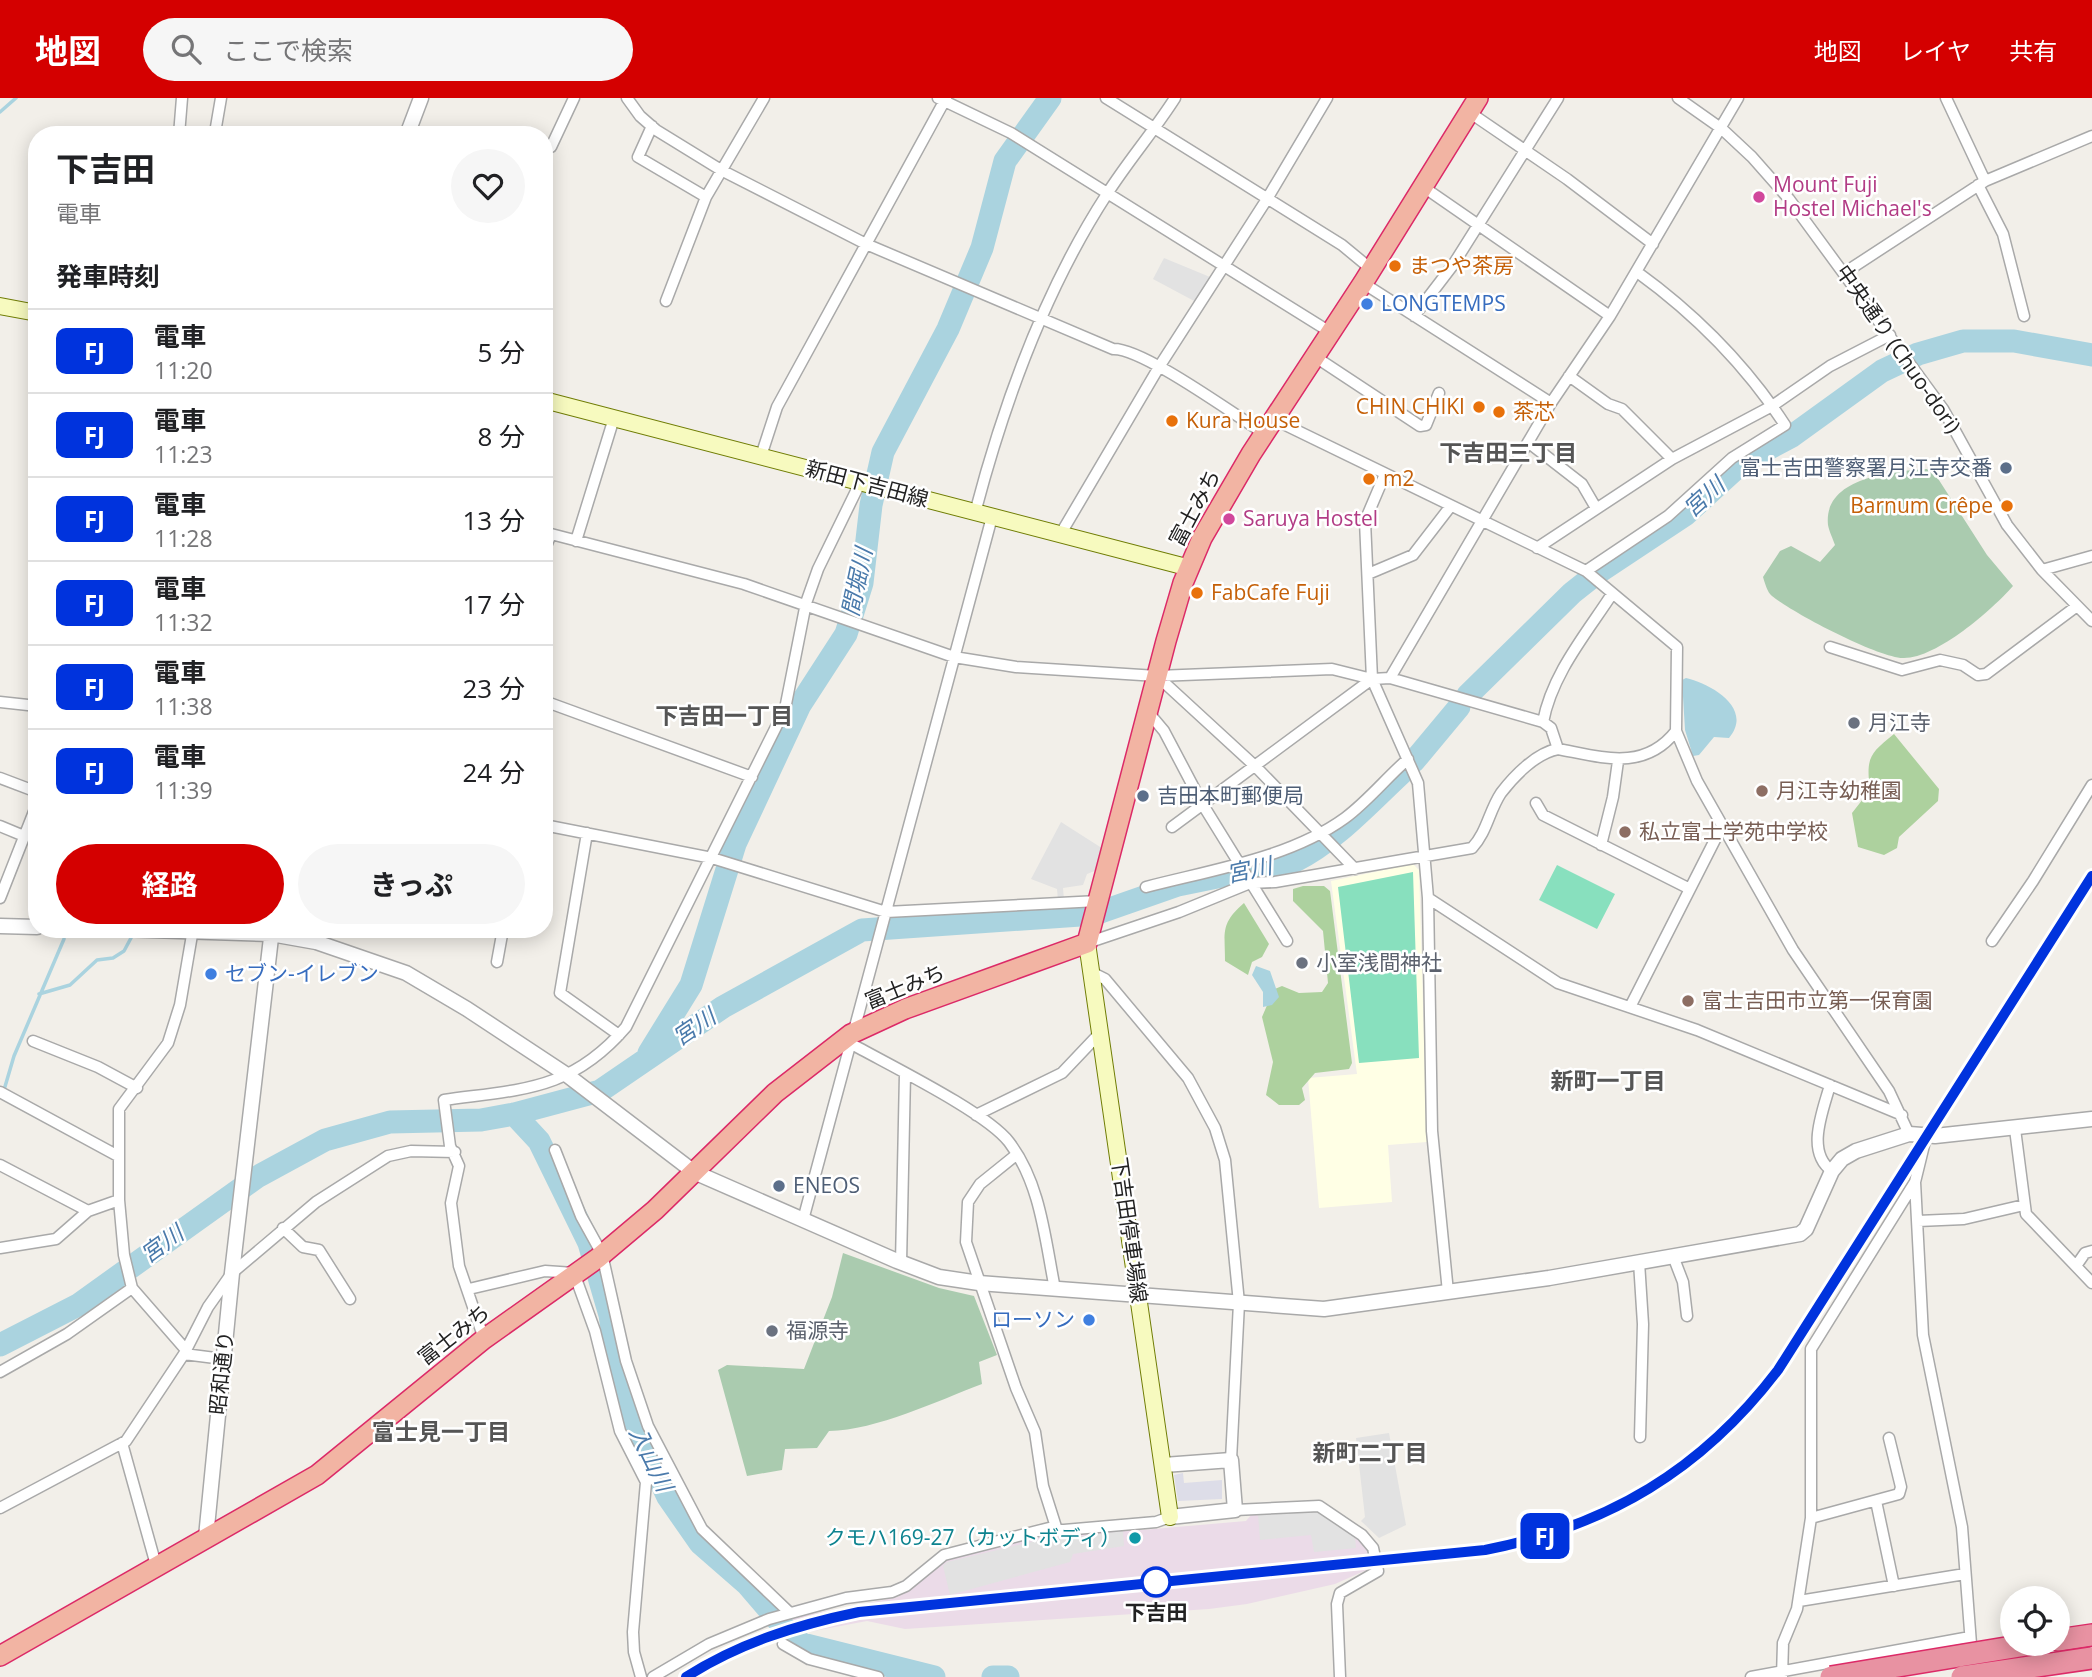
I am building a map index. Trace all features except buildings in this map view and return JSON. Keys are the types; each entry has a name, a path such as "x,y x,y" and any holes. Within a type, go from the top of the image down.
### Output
{"highway":[{"name":"富士みち","path":"0,1656 317,1475 484,1339 600,1256 694,1172 775,1093 850,1038 905,1009 1089,937 1157,676 1190,568 1202,538 1269,426 1474,105"},
{"path":"2070,1638 2092,1635"},
{"path":"1831,1677 2000,1649"},
{"path":"1962,1677 2092,1658"}],"main road":[{"path":"0,306 28,311"},
{"name":"新田下吉田線","path":"553,402 1190,568"},
{"name":"下吉田停車場線","path":"1089,937 1099,1034 1170,1517"}],"street":[{"path":"180,126 182,98"},
{"path":"216,126 221,98"},
{"path":"410,126 421,98"},
{"path":"553,142 574,98"},
{"path":"628,98 639,116 721,170 866,244 1158,366 1269,426 1385,474 1481,523 1587,572 1677,647 1676,731 1697,781 1793,950 1889,1091 1909,1134"},
{"path":"666,301 706,197 764,98"},
{"path":"1106,98 1342,245 1367,276 1415,316 1551,403"},
{"path":"975,513 1007,401 1042,316 1107,194 1175,98"},
{"path":"1060,534 1158,366 1267,199 1327,98"},
{"path":"1415,316 1478,225 1558,98"},
{"name":"中央通り (Chuo-dori)","path":"1678,98 1722,129 1752,157 1790,200 1903,350 1963,442 2007,525 2042,570 2092,621"},
{"path":"1390,678 1551,403 1637,272 1738,98"},
{"path":"1946,98 2003,234 2024,316"},
{"path":"761,456 777,407 943,99 1025,142 1330,332"},
{"path":"1474,105 1525,150 1653,244"},
{"path":"652,126 638,157 706,197"},
{"path":"1844,273 1982,183 2092,136"},
{"path":"1422,186 1610,316"},
{"path":"1587,572 1668,516 1732,458 1785,425 1726,349 1696,319 1637,272"},
{"path":"1537,548 1672,459 1772,406 1830,366 1890,335"},
{"path":"1314,356 1420,426 1426,425 1439,393"},
{"path":"1569,376 1608,404 1622,410 1672,459"},
{"path":"576,541 614,418"},
{"path":"1528,442 1582,484 1596,508"},
{"path":"1385,474 1365,521 1372,679 1419,783 1428,898 1432,1131 1448,1292"},
{"path":"484,1339 459,1266 452,1203 459,1166 444,1100 544,1086 603,1053 626,1027 716,859 785,709 806,603 818,569 869,485"},
{"path":"1368,574 1413,555 1450,507"},
{"path":"803,1220 850,1038 881,938 992,517"},
{"path":"553,535 806,603 954,657 1016,667 1157,676 1322,669 1372,679 1390,678 1543,722 1550,728 1558,749"},
{"path":"2042,570 2092,556"},
{"path":"1543,722 1548,699 1560,673 1612,594"},
{"path":"1830,647 1902,670 1940,660 1963,665 1978,674 1986,674 2077,606"},
{"path":"1157,676 1256,767 1355,869"},
{"path":"1171,827 1372,679"},
{"path":"0,702 28,705"},
{"path":"553,704 752,777"},
{"path":"1148,712 1164,732 1237,863 1287,941"},
{"path":"1089,937 1179,912 1250,883 1355,869 1472,848 1481,838 1501,794 1532,761 1558,749 1618,761 1659,748 1676,731"},
{"path":"1146,887 1276,852 1321,833 1346,818 1408,759"},
{"path":"1601,845 1618,761"},
{"path":"0,778 28,789"},
{"path":"1992,941 2034,881 2092,785"},
{"path":"1536,803 1544,816 1688,888"},
{"path":"0,826 24,836"},
{"path":"0,898 28,826"},
{"path":"1630,1007 1688,888 1722,826"},
{"path":"553,827 716,859 886,914 1097,903"},
{"path":"587,833 559,993 619,1035"},
{"path":"1428,898 1558,983 1697,1030 1902,1115"},
{"path":"0,926 28,927"},
{"path":"192,938 180,1005 168,1043 119,1109 119,1200 124,1255 132,1287 185,1352 223,1359"},
{"name":"昭和通り","path":"206,1537 232,1273 270,938"},
{"path":"299,938 406,973 467,1009 567,1075 694,1172 901,1263 939,1277 979,1283 1324,1309 1448,1292 1800,1234 1806,1229 1832,1171 1842,1159 1856,1151 1909,1134 1926,1137 2092,1119"},
{"path":"497,962 501,938"},
{"path":"1093,973 1105,979 1180,1067 1215,1128 1225,1160 1239,1303 1231,1460 1235,1510"},
{"path":"976,1115 1062,1073 1099,1034"},
{"path":"850,1038 976,1115 1008,1141 1038,1203 1055,1289"},
{"path":"33,1041 98,1067 137,1088"},
{"path":"901,1263 905,1074"},
{"path":"1830,1085 1818,1126 1818,1143 1821,1160 1832,1171"},
{"path":"4,1094 118,1156"},
{"path":"2015,1129 2026,1214 2092,1283"},
{"path":"1782,1674 1783,1643 1798,1601 1811,1518 1811,1349 1914,1182 1926,1137"},
{"path":"0,1508 122,1443 142,1420 185,1352 208,1307 232,1273 283,1228 316,1202 388,1156 411,1151 453,1149"},
{"path":"555,1150 600,1256 635,1393 648,1426 702,1530 787,1614"},
{"path":"1016,1155 980,1184 968,1202 966,1242 1035,1432 1043,1486 1056,1527"},
{"path":"0,1165 88,1212"},
{"path":"1914,1182 1923,1335 1962,1527 1975,1677"},
{"path":"0,1248 56,1239 88,1212 119,1200"},
{"path":"1917,1221 1964,1219 2024,1205"},
{"path":"283,1228 303,1247 319,1250 350,1299"},
{"path":"2076,1266 2085,1253 2092,1251"},
{"path":"1673,1256 1683,1282 1687,1316"},
{"path":"1639,1262 1643,1324 1640,1437"},
{"path":"469,1289 545,1271 569,1270 578,1274 620,1431 648,1480 633,1632 634,1652 641,1677"},
{"path":"0,1372 67,1334 132,1287"},
{"path":"1811,1518 1899,1494 1901,1487 1889,1438"},
{"path":"122,1443 156,1565"},
{"path":"1164,1465 1231,1460"},
{"path":"648,1480 668,1466"},
{"path":"1876,1501 1895,1586"},
{"path":"653,1677 709,1644 769,1619 846,1598 892,1592 906,1586 944,1555 1056,1527 1064,1530 1156,1522 1170,1517 1235,1510 1319,1506 1362,1535 1373,1548 1378,1571 1340,1593 1337,1604 1340,1677"},
{"path":"1798,1601 1965,1574"},
{"path":"1751,1677 1782,1674 1970,1637"},
{"path":"783,1644 809,1659 878,1677"},
{"path":"2024,1677 2092,1668"}],"shaded area":[{"path":"1164,258 1210,277 1196,302 1153,279"},
{"path":"1927,469 1937,477 1987,555 2013,586 1978,620 1931,651 1903,658 1891,656 1836,633 1798,613 1770,594 1763,577 1780,551 1791,546 1820,562 1835,545 1828,525 1829,509 1837,496 1848,487 1880,475"},
{"path":"1061,822 1108,852 1097,870 1087,874 1083,885 1063,888 1064,900 1058,900 1057,889 1031,879"},
{"path":"1413,864 1419,870 1427,1142 1388,1145 1392,1202 1319,1208 1308,1078 1357,1074 1331,881"},
{"path":"843,1253 939,1288 974,1296 997,1355 979,1362 982,1384 887,1420 867,1426 829,1431 817,1448 785,1449 782,1470 747,1476 718,1370 727,1365 804,1369 832,1297"},
{"path":"1389,1433 1406,1525 1379,1538 1361,1521 1365,1517 1356,1438"},
{"path":"1183,1473 1184,1483 1222,1480 1222,1499 1178,1501 1174,1475"},
{"path":"1316,1511 1360,1541 1367,1549 1371,1568 1335,1584 1247,1604 1209,1609 905,1629 867,1621 803,1633 791,1618 898,1597 952,1557 1052,1533 1062,1535 1130,1531 1246,1521 1251,1515"},
{"path":"1316,1511 1355,1537 1356,1548 1314,1552 1311,1535 1260,1540 1258,1515"},
{"path":"1123,1531 1124,1546 1073,1554 1070,1562 950,1595 943,1566 947,1562 1051,1537 1060,1539"}],"green space":[{"path":"1894,734 1939,789 1938,801 1899,837 1897,848 1884,855 1858,847 1852,813 1870,790 1869,763 1874,752"},
{"path":"1557,865 1615,894 1597,929 1539,900"},
{"path":"1413,872 1419,1058 1359,1063 1338,887"},
{"path":"1324,886 1330,891 1352,1063 1349,1069 1315,1073 1302,1088 1305,1100 1299,1105 1279,1105 1266,1095 1273,1062 1262,1017 1268,1003 1263,994 1282,986 1299,993 1322,992 1328,983 1323,931 1293,901 1293,889"},
{"path":"1244,903 1269,944 1262,957 1252,962 1248,975 1225,961 1227,923"}],"water":[{"path":"1686,678 1707,686 1726,699 1733,707 1736,717 1735,727 1729,738 1714,737 1699,755 1693,756 1685,730 1682,680"},
{"path":"1256,966 1270,971 1279,997 1272,1005 1263,1007 1263,992 1252,975"}],"waterway":[{"path":"0,112 16,98"},
{"name":"間堀川","path":"649,1053 691,985 735,844 800,705 846,634 862,583 871,505 883,452 948,329 982,248 1005,161 1050,98"},
{"name":"宮川","path":"1468,695 1572,593 1596,574 1685,515 1743,462 1792,436 1882,371 1918,354 1963,341 2014,341 2092,355"},
{"name":"宮川","path":"1414,761 1459,707"},
{"name":"宮川","path":"0,1345 78,1305 257,1177 325,1140 390,1122 481,1120 600,1091 723,1007 862,930 1095,914 1178,885 1295,861 1340,831 1406,769"},
{"path":"39,994 70,985 97,960 113,958 124,951 131,938"},
{"path":"4,1090 14,1056 64,939"},
{"name":"入山川","path":"514,1114 539,1141 589,1243 610,1315 623,1401 668,1497 700,1543 747,1584 788,1632 802,1644 934,1677"},
{"name":"入山川","path":"993,1677 1008,1677"}],"railway":[{"path":"686,1677 706,1665 769,1637 859,1612 1485,1550 1529,1540 1571,1526 1611,1509 1649,1488 1718,1436 1778,1370 2092,876"}],"train":[{"name":"FJ","path":"686,1677 712,1661 774,1634 859,1612 1485,1550 1549,1535 1615,1509 1680,1469 1737,1419 1761,1393 1797,1341 2092,876"}],"place":[{"name":"Mount Fuji Hostel Michael's","path":"1759,197"},
{"name":"まつや茶房","path":"1395,266"},
{"name":"LONGTEMPS","path":"1367,304"},
{"name":"CHIN CHIKI","path":"1479,407"},
{"name":"茶芯","path":"1499,412"},
{"name":"Kura House","path":"1172,421"},
{"name":"富士吉田警察署月江寺交番","path":"2006,468"},
{"name":"m2","path":"1369,479"},
{"name":"Barnum Crêpe","path":"2007,506"},
{"name":"Saruya Hostel","path":"1229,519"},
{"name":"FabCafe Fuji","path":"1197,593"},
{"name":"月江寺","path":"1854,723"},
{"name":"月江寺幼稚園","path":"1762,791"},
{"name":"吉田本町郵便局","path":"1143,796"},
{"name":"私立富士学苑中学校","path":"1625,832"},
{"name":"小室浅間神社","path":"1302,963"},
{"name":"セブン-イレブン","path":"211,974"},
{"name":"富士吉田市立第一保育園","path":"1688,1001"},
{"name":"ENEOS","path":"779,1186"},
{"name":"ローソン","path":"1089,1320"},
{"name":"福源寺","path":"772,1331"},
{"name":"クモハ169-27（カットボディ）","path":"1135,1538"},
{"name":"下吉田","path":"1156,1582"}],"district":[{"name":"下吉田三丁目","path":"1508,453"},
{"name":"下吉田一丁目","path":"724,716"},
{"name":"新町一丁目","path":"1608,1081"},
{"name":"富士見一丁目","path":"441,1432"},
{"name":"新町二丁目","path":"1370,1453"}]}
